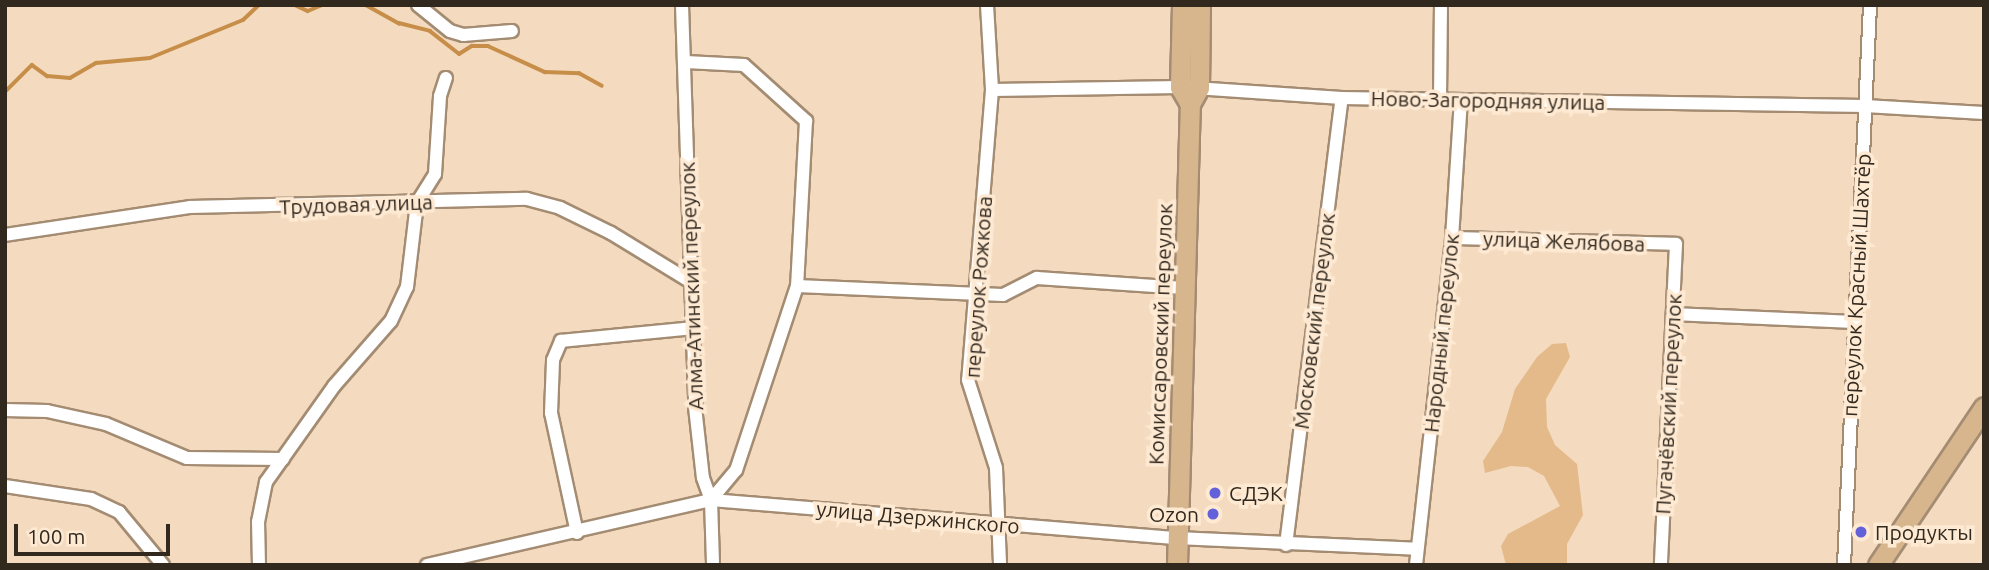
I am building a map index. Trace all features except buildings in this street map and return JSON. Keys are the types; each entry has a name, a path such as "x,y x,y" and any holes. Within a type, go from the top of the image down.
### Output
{"main road":[{"name":"Комиссаровский переулок","path":"1182,5 1190,93"},
{"name":"Комиссаровский переулок","path":"1177,565 1190,93 1200,5"},
{"path":"1878,565 1984,407"}],"street":[{"path":"418,5 450,31 463,34 512,31"},
{"name":"Алма-Атинский переулок","path":"682,5 686,62 688,280 693,328 695,407 703,478 711,500 713,565"},
{"name":"переулок Рожкова","path":"987,5 992,90 968,380 996,468 1000,565"},
{"path":"1440,100 1441,5"},
{"name":"переулок Красный Шахтёр","path":"1844,565 1870,5"},
{"path":"686,62 744,65 806,121 797,286 736,470 711,500"},
{"path":"259,565 258,522 266,482 334,386 391,321 407,288 417,203 435,174 440,96 446,78"},
{"name":"Ново-Загородняя улица","path":"992,90 1865,106 1984,113"},
{"name":"Московский переулок","path":"1286,545 1342,98"},
{"name":"Народный переулок","path":"1416,565 1452,238 1461,100"},
{"name":"Трудовая улица","path":"5,235 190,207 417,203 487,197 527,199 560,208 688,280"},
{"name":"улица Желябова","path":"1452,238 1675,244"},
{"name":"Пугачёвский переулок","path":"1661,565 1675,244"},
{"path":"797,286 1003,295 1037,278 1184,288"},
{"path":"1673,314 1854,322"},
{"path":"577,533 551,413 553,360 561,341 693,328"},
{"path":"5,410 47,411 106,424 187,458 283,459"},
{"path":"5,486 91,499 119,512 163,565"},
{"name":"улица Дзержинского","path":"427,565 577,533 711,500 1177,538 1416,549"}],"shaded area":[{"path":"1566,343 1570,357 1546,399 1547,427 1555,445 1577,464 1583,515 1567,544 1567,565 1506,565 1501,546 1508,534 1560,506 1544,476 1528,467 1511,466 1485,473 1483,461 1502,432 1515,389 1537,357 1552,344"}],"waterway":[{"path":"5,92 32,65 47,76 70,78 96,63 150,58 243,20 259,5"},
{"path":"295,5 308,11 322,5"},
{"path":"366,5 399,23 430,31 459,54 472,46 488,46 545,72 579,73 602,86"}],"place":[{"name":"СДЭК","path":"1215,493"},
{"name":"Ozon","path":"1213,514"},
{"name":"Продукты","path":"1861,532"}]}
